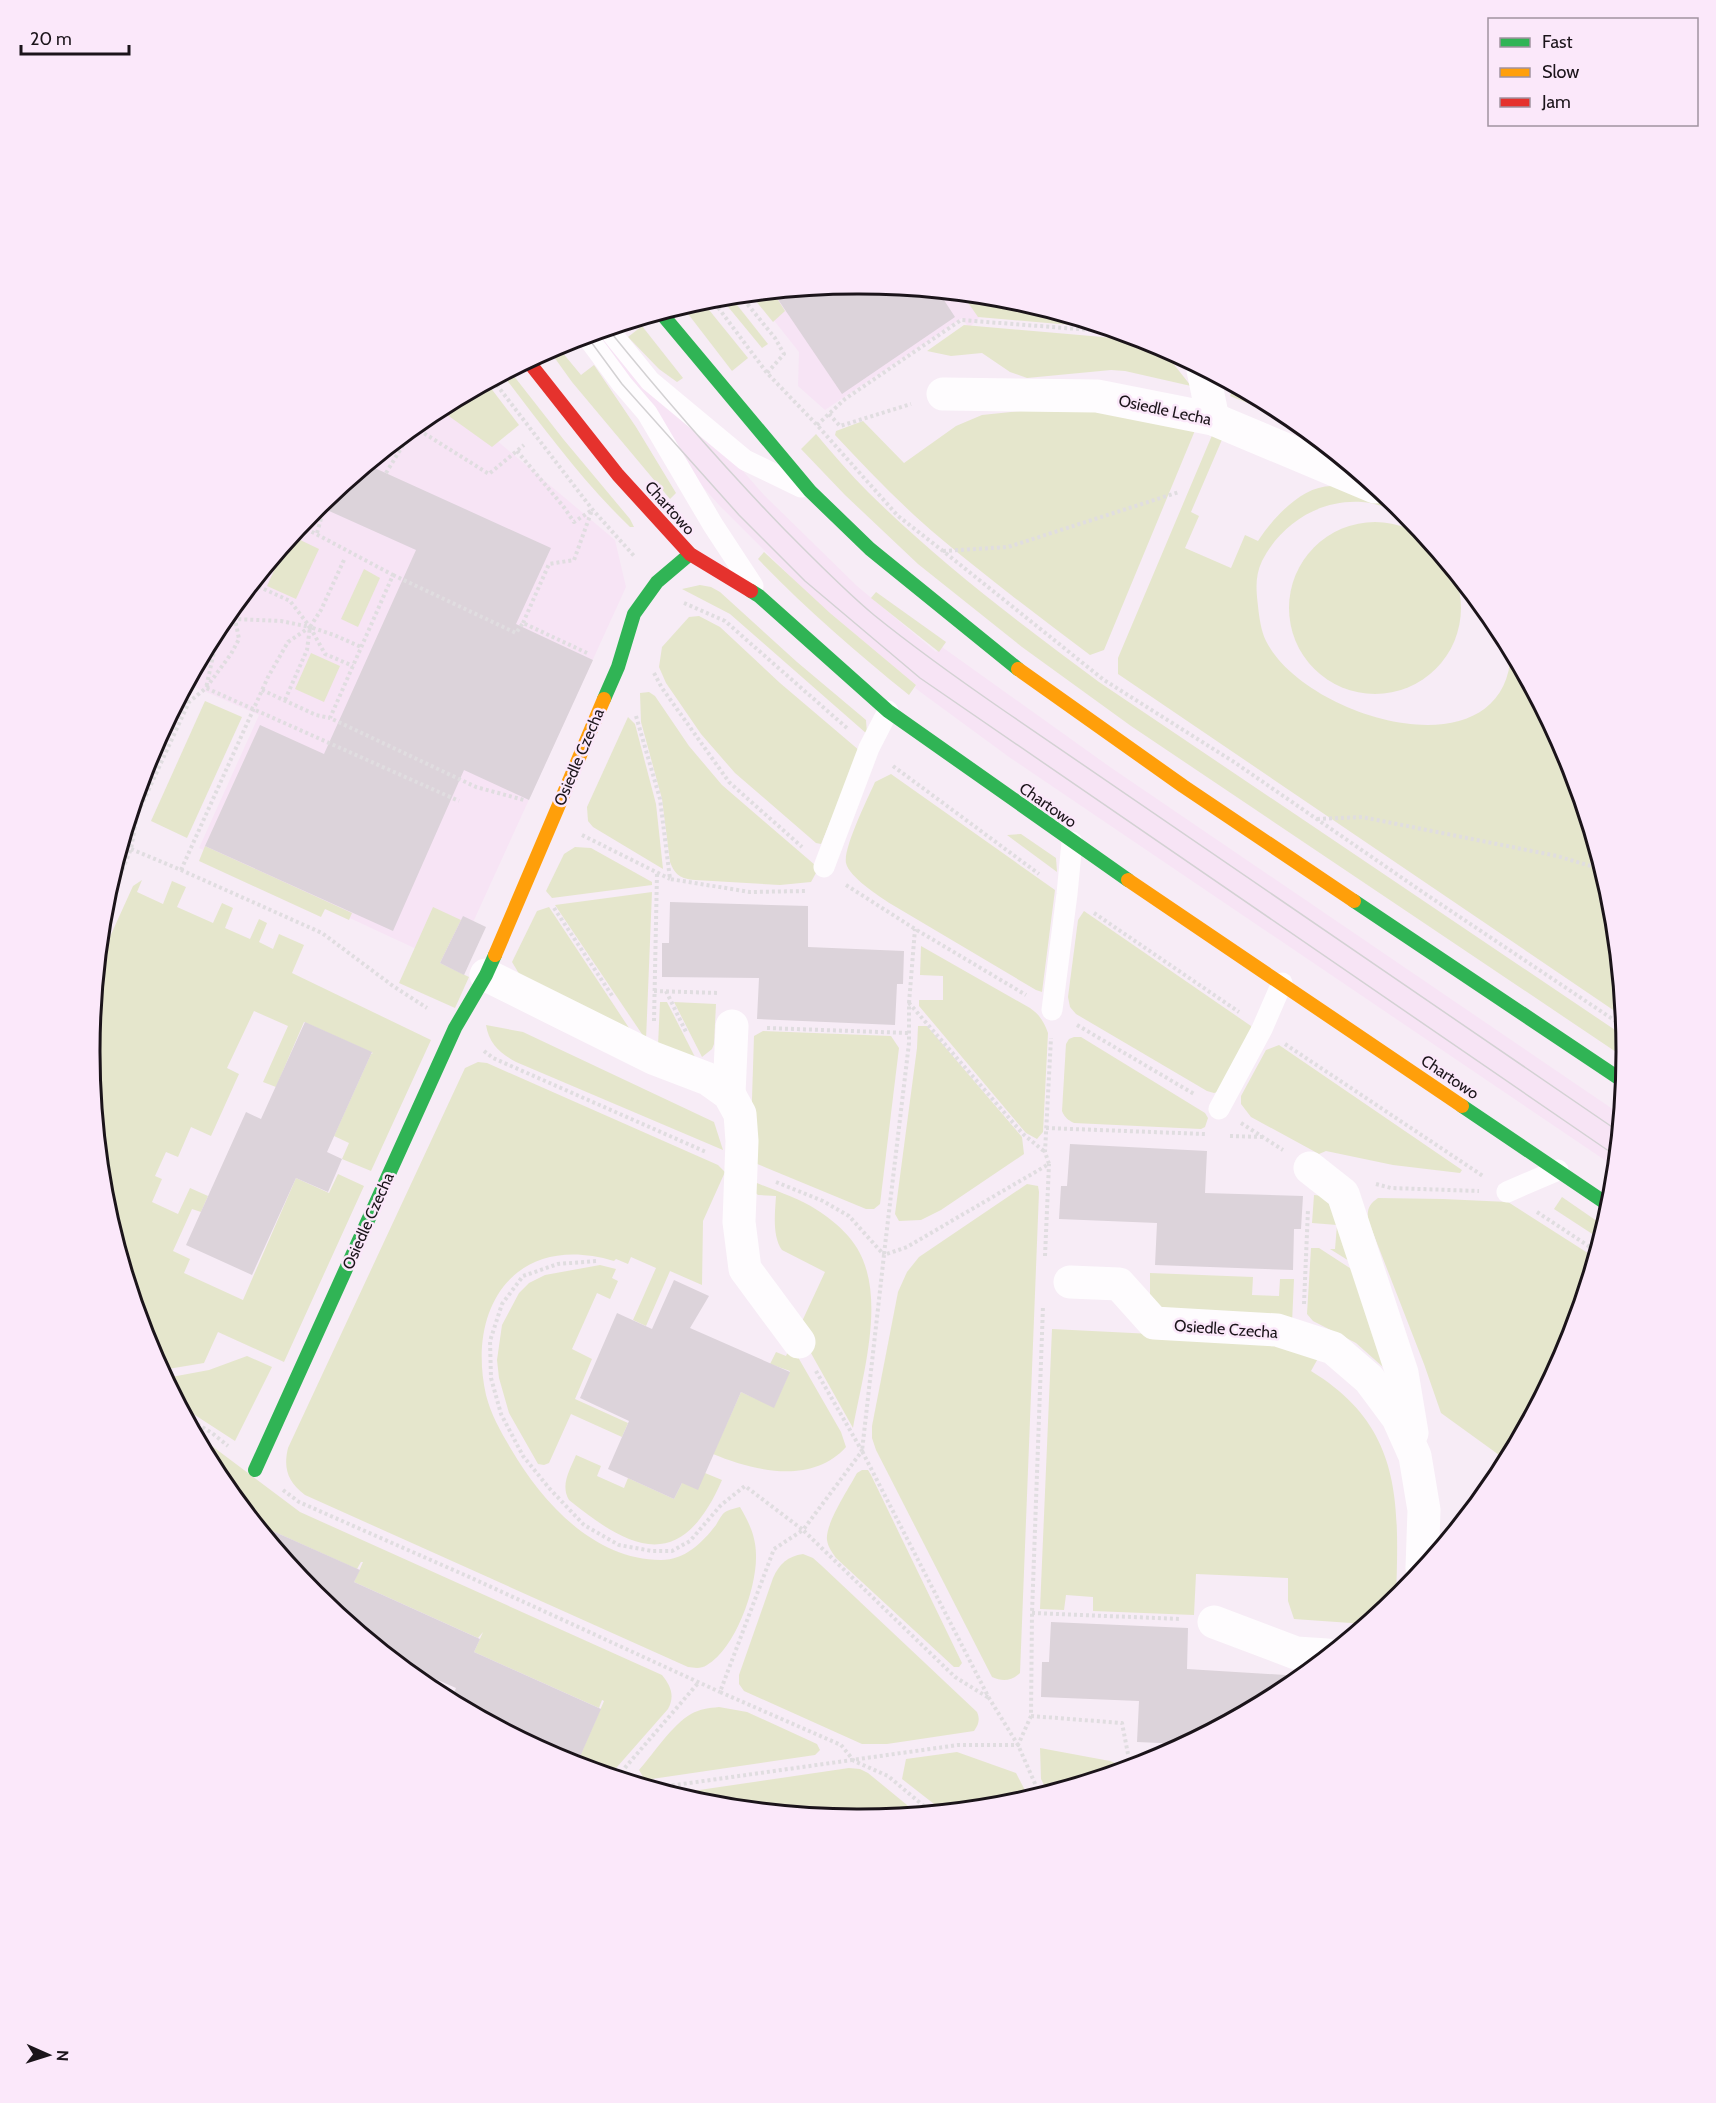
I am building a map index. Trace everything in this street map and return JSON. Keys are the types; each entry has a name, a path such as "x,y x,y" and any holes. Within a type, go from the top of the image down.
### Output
{"street":[{"path":"667,319 810,491 870,549 1020,671 1183,786 1615,1076"},
{"name":"Chartowo","path":"533,367 618,475 690,554 759,596 888,711 1072,842 1601,1200"},
{"path":"1205,378 1213,419"},
{"name":"Osiedle Lecha","path":"943,394 1097,396 1213,419 1351,477"},
{"name":"Osiedle Czecha","path":"255,1470 455,1029 486,975 618,667 634,614 657,582 690,554"},
{"path":"486,975 652,1058 708,1079 729,1094 740,1114 742,1140 739,1222 745,1269 799,1342"},
{"path":"729,1094 732,1026"},
{"name":"Osiedle Czecha","path":"1310,1168 1343,1194 1402,1373 1424,1510 1422,1557"},
{"name":"Osiedle Czecha","path":"1070,1282 1119,1284 1154,1323 1277,1330 1333,1348 1370,1380 1398,1418 1415,1456"},
{"path":"1214,1622 1296,1653 1316,1654"}],"lane":[{"path":"613,335 650,381 744,460 810,491"},
{"path":"592,343 622,384 647,412 713,525 759,596"},
{"path":"824,867 869,748 888,711"},
{"path":"1052,1010 1072,842"},
{"path":"1218,1108 1262,1029 1282,983"},
{"path":"1507,1192 1558,1170"}],"path":[{"path":"746,302 775,338 784,354 766,373"},
{"path":"718,308 766,373 817,425 898,516 1104,680 1234,762 1615,1020"},
{"path":"817,425 845,399 961,320 1086,330"},
{"path":"829,414 840,426 943,394"},
{"path":"423,432 489,474 524,445"},
{"path":"386,473 401,448"},
{"path":"309,530 393,575 516,633 523,624 549,564 574,560 592,509 574,522 517,450"},
{"path":"943,551 1008,547 1179,492"},
{"path":"317,533 322,516"},
{"path":"182,870 262,690 288,642 310,627 321,610 344,560"},
{"path":"330,718 393,575"},
{"path":"258,589 290,601 310,627 326,654 353,666"},
{"path":"676,610 682,602"},
{"path":"236,620 281,621 310,627 334,634 361,647"},
{"path":"141,809 189,702 206,688 239,639 235,621"},
{"path":"523,624 618,667 638,723 660,799 670,879"},
{"path":"285,700 307,650 310,627"},
{"path":"206,688 213,655"},
{"path":"653,671 662,688 729,782 852,890 1218,1108 1310,1168 1303,1310"},
{"path":"206,688 459,801"},
{"path":"262,690 316,715 330,718 476,787 532,802"},
{"path":"1316,819 1362,817 1557,856 1593,867"},
{"path":"552,820 670,879 750,892 818,891"},
{"path":"123,868 131,849 137,822"},
{"path":"131,849 322,933 494,1058 702,1150 741,1170 823,1201 849,1216 884,1255"},
{"path":"530,873 614,999"},
{"path":"652,1058 657,873"},
{"path":"841,890 852,890"},
{"path":"720,1692 774,1549 802,1530 862,1451 908,1033 915,929"},
{"path":"654,991 735,993 732,1026 908,1033"},
{"path":"909,1003 1023,1134 1045,1152"},
{"path":"1045,1258 1049,1164 1045,1152 1052,1010"},
{"path":"1046,1128 1206,1134"},
{"path":"1228,1136 1263,1137"},
{"path":"884,1255 907,1247 1049,1164"},
{"path":"1371,1183 1392,1188 1507,1192"},
{"path":"596,1261 558,1264 523,1276 502,1304 490,1341 491,1378 501,1414 523,1456 549,1488 584,1525 619,1545 652,1551 672,1551 690,1541 721,1505 745,1486 802,1530 955,1677 989,1698"},
{"path":"1018,1745 1030,1716 1043,1305"},
{"path":"799,1342 862,1451 989,1698 1018,1745 1036,1787"},
{"path":"200,1426 299,1502 840,1745 854,1761 888,1776 924,1806"},
{"path":"1032,1613 1214,1622"},
{"path":"622,1771 699,1682"},
{"path":"1030,1716 1122,1723 1128,1754"},
{"path":"673,1785 958,1745 1018,1745"}],"shaded area":[{"path":"858,294 957,300 990,306 969,328 962,318 825,410 798,386 799,352 758,300"},
{"path":"621,332 764,495 857,586 936,652 942,647 1110,767 1613,1109 1607,1162 1009,757 915,688 916,685 797,583 719,505 619,393 583,346"},
{"path":"451,413 495,439 615,540 626,587 464,942 440,960 199,848 259,715 195,687 228,631 288,552 322,516 397,451"}],"green space":[{"path":"777,299 785,311 773,322 755,301"},
{"path":"968,302 1071,325 978,317"},
{"path":"736,304 768,344 762,348 727,306"},
{"path":"709,309 748,358 732,371 688,314"},
{"path":"964,325 1111,338 1173,363 1191,386 1111,370 1027,378 1010,372 982,353 951,356 927,351"},
{"path":"642,326 683,378 677,382 659,369 628,337"},
{"path":"564,354 581,375 594,365 636,427 676,493 670,499 572,382 555,358"},
{"path":"514,377 630,519 634,527 630,527 612,509 564,453 507,380"},
{"path":"491,389 519,425 492,447 448,415"},
{"path":"1232,392 1253,405 1230,396"},
{"path":"1089,404 1196,428 1104,650 1090,655 925,525 835,435 836,431 863,421 904,463 956,426 982,415"},
{"path":"1213,433 1224,435 1191,512 1199,516 1185,548 1231,568 1245,535 1258,541 1280,513 1300,496 1322,487 1334,486 1369,493 1383,506 1362,502 1346,502 1316,510 1291,525 1270,548 1262,561 1257,578 1260,619 1264,637 1287,669 1320,693 1359,712 1401,723 1441,724 1476,714 1500,691 1508,663 1537,716 1558,762 1590,855 1609,953 1614,1011 1118,674 1118,658"},
{"path":"816,434 868,492 895,518 1009,614 1099,682 1615,1030 1616,1052 1131,726 1022,647 918,564 845,495 801,449"},
{"path":"1358,523 1392,523 1404,527 1460,591 1460,625 1447,656 1423,680 1392,693 1358,693 1327,680 1303,656 1290,625 1290,591 1303,560 1327,536"},
{"path":"300,540 319,549 296,599 267,586 275,567"},
{"path":"764,552 830,613 916,685 909,695 794,595 758,559"},
{"path":"364,569 380,578 358,627 341,619"},
{"path":"700,585 720,592 797,662 866,720 867,734 730,614 682,589"},
{"path":"876,592 946,642 939,652 871,598"},
{"path":"699,616 720,627 780,683 860,751 821,844 816,843 735,773 701,734 666,683 659,667 662,647 689,617"},
{"path":"311,653 340,666 324,702 295,689"},
{"path":"649,692 655,696 689,746 722,785 815,865 816,873 811,882 780,885 695,880 686,879 676,873 670,862 662,799 641,722 640,693"},
{"path":"205,701 242,717 187,838 151,821"},
{"path":"628,717 635,724 656,804 663,869 593,827 588,821 587,807"},
{"path":"891,774 1055,890 1042,992 891,904 865,886 848,868 846,856 848,846 867,799 875,782"},
{"path":"1021,834 1056,858 1057,872 1007,835"},
{"path":"205,846 352,913 349,920 325,909 321,917 199,861"},
{"path":"575,847 591,848 652,882 652,885 552,898 546,891 564,854"},
{"path":"142,880 137,892 163,904 172,881 186,887 177,907 213,923 222,903 233,908 225,928 250,939 259,919 267,923 259,942 273,949 279,934 304,945 292,973 431,1040 371,1171 342,1159 349,1143 334,1136 373,1053 304,1022 276,1087 263,1082 288,1026 254,1011 227,1068 239,1074 211,1136 191,1127 178,1157 166,1152 155,1176 162,1179 152,1202 178,1214 190,1188 208,1196 201,1212 192,1209 173,1251 190,1259 184,1273 243,1300 296,1178 329,1193 338,1174 364,1186 284,1362 218,1332 204,1363 171,1369 158,1341 126,1248 107,1150 100,1052 102,1002 109,938 133,886"},
{"path":"652,892 646,1040 555,905"},
{"path":"433,907 461,920 440,963 469,977 455,1008 399,983"},
{"path":"549,907 633,1034 521,977 512,962 537,911"},
{"path":"1084,911 1251,1026 1251,1041 1221,1091 1214,1093 1207,1091 1076,1014 1070,1007 1068,997 1078,920"},
{"path":"921,946 1030,1008 1043,1022 1048,1033 1043,1132 1037,1139 1026,1133 919,1006 919,1000 943,1000 943,976 920,975"},
{"path":"660,1002 667,1002 696,1059 658,1046"},
{"path":"674,1002 716,1004 714,1044 712,1049 702,1057"},
{"path":"486,1025 523,1032 714,1122 723,1150 516,1062 496,1047 487,1032"},
{"path":"918,1026 927,1026 1022,1137 1024,1154 941,1210 921,1220 899,1221 895,1214"},
{"path":"763,1031 891,1036 899,1048 880,1204 874,1209 866,1209 750,1161 754,1036"},
{"path":"1074,1037 1081,1037 1205,1113 1208,1118 1205,1127 1201,1129 1074,1123 1068,1120 1062,1111 1066,1044"},
{"path":"1279,1045 1462,1170 1460,1173 1393,1165 1326,1151 1319,1154 1251,1117 1241,1104 1241,1096 1266,1050"},
{"path":"478,1062 487,1063 718,1165 725,1172 703,1221 702,1285 670,1271 646,1326 633,1320 656,1268 631,1257 628,1264 616,1259 614,1261 580,1255 550,1257 526,1267 506,1283 492,1305 484,1332 482,1362 488,1402 511,1449 538,1489 554,1507 592,1539 614,1550 637,1557 670,1559 685,1554 699,1544 711,1532 724,1513 740,1507 755,1542 753,1583 736,1631 717,1657 702,1667 688,1667 305,1495 294,1485 288,1474 286,1462 288,1448 465,1068"},
{"path":"750,1180 809,1205 838,1226 860,1252 869,1279 871,1321 869,1344 853,1428 798,1330 825,1272 782,1250 775,1231 776,1196 758,1195 750,1188"},
{"path":"1027,1184 1038,1186 1039,1192 1020,1673 1013,1678 1000,1680 992,1677 876,1450 872,1438 872,1426 898,1292 907,1272 919,1257"},
{"path":"1314,1195 1324,1196 1327,1199 1354,1264 1330,1249 1335,1249 1337,1225 1312,1223"},
{"path":"1562,1197 1596,1221 1593,1234 1554,1209"},
{"path":"1378,1198 1508,1202 1588,1253 1558,1341 1537,1387 1499,1455 1441,1413 1368,1220 1369,1207"},
{"path":"1311,1248 1319,1248 1359,1274 1383,1367 1356,1343 1313,1321 1307,1314"},
{"path":"600,1265 616,1269 612,1278 618,1281 610,1299 597,1293 572,1349 592,1359 575,1399 628,1423 622,1437 571,1414 549,1463 538,1464 509,1413 499,1378 497,1360 502,1325 519,1293 529,1283 545,1275"},
{"path":"1150,1273 1253,1277 1252,1295 1279,1296 1280,1279 1294,1279 1292,1323 1167,1314 1150,1295"},
{"path":"1052,1329 1290,1341 1321,1353 1311,1371 1341,1393 1364,1417 1379,1442 1389,1470 1395,1499 1396,1584 1357,1621 1354,1623 1294,1619 1288,1601 1288,1578 1196,1574 1194,1615 1093,1611 1093,1597 1066,1595 1064,1610 1040,1609"},
{"path":"791,1345 841,1432 846,1447 832,1459 817,1467 782,1471 746,1465 713,1454 741,1392 774,1407 790,1371 770,1364 776,1352 786,1356"},
{"path":"247,1356 272,1367 235,1441 193,1414 174,1376 209,1370"},
{"path":"212,1446 300,1512 662,1675 671,1691 668,1709 615,1769 580,1756 604,1701 602,1700 599,1708 474,1652 483,1632 478,1638 354,1582 363,1562 357,1569 271,1530"},
{"path":"576,1455 601,1466 597,1476 624,1488 628,1478 674,1499 682,1483 705,1473 722,1480 707,1509 690,1529 673,1541 655,1544 635,1541 615,1532 569,1500 565,1489"},
{"path":"868,1470 871,1475 962,1663 959,1667 954,1667 836,1558 829,1547 827,1533 830,1525 843,1497 857,1473"},
{"path":"803,1554 813,1558 822,1566 977,1712 978,1721 974,1731 887,1744 862,1744 744,1691 739,1684 739,1675 773,1578 785,1562"},
{"path":"719,1707 747,1712 817,1744 820,1750 815,1755 650,1779 643,1777 639,1770 677,1725 694,1712"},
{"path":"1040,1748 1115,1764 1044,1785 1041,1779"},
{"path":"957,1752 1016,1773 1025,1790 957,1803 935,1805 902,1779 906,1759"},
{"path":"849,1768 860,1769 868,1773 909,1807 858,1809 808,1807 759,1803 695,1791"}],"building":[{"path":"858,294 943,299 955,317 842,394 777,298"},
{"path":"376,468 551,548 516,624 593,660 529,800 464,770 393,931 205,846 260,725 324,754 416,550 328,510"},
{"path":"670,902 808,906 808,947 904,951 903,984 897,984 895,1025 757,1019 759,978 662,977 662,943 669,943"},
{"path":"463,916 486,927 464,975 440,963"},
{"path":"305,1022 372,1052 327,1152 342,1159 328,1192 296,1178 252,1275 186,1245 246,1112 261,1119"},
{"path":"1070,1144 1207,1151 1205,1193 1303,1196 1301,1229 1294,1229 1293,1270 1155,1265 1157,1223 1059,1219 1061,1186 1067,1186"},
{"path":"674,1280 709,1296 690,1328 790,1372 774,1408 741,1392 698,1490 682,1483 674,1499 608,1469 629,1421 580,1398 617,1313 652,1329"},
{"path":"271,1530 360,1570 354,1582 480,1639 474,1652 601,1709 580,1756 523,1731 479,1708 454,1692 456,1688 432,1678 359,1621 322,1587"},
{"path":"1051,1622 1188,1628 1187,1669 1287,1675 1237,1708 1193,1731 1165,1743 1137,1742 1139,1701 1041,1697 1042,1662 1049,1662"}],"tram line":[{"path":"613,335 694,431 762,506 862,605 890,628 1006,712 1611,1126"},
{"path":"592,343 622,384 739,515 805,581 920,678 1609,1151"}],"traffic: fast":[{"path":"666,319 810,491 870,549 1018,669"},
{"path":"604,699 618,667 634,614 657,582 690,554"},
{"path":"751,591 888,711 1128,880"},
{"path":"1354,901 1615,1076"},
{"path":"255,1470 455,1028 495,955"},
{"path":"1462,1106 1601,1200"}],"traffic: slow":[{"path":"1018,669 1183,786 1354,901"},
{"path":"495,955 604,699"},
{"path":"1128,880 1462,1106"}],"traffic: jam":[{"path":"533,367 618,475 690,554 751,591"}]}
